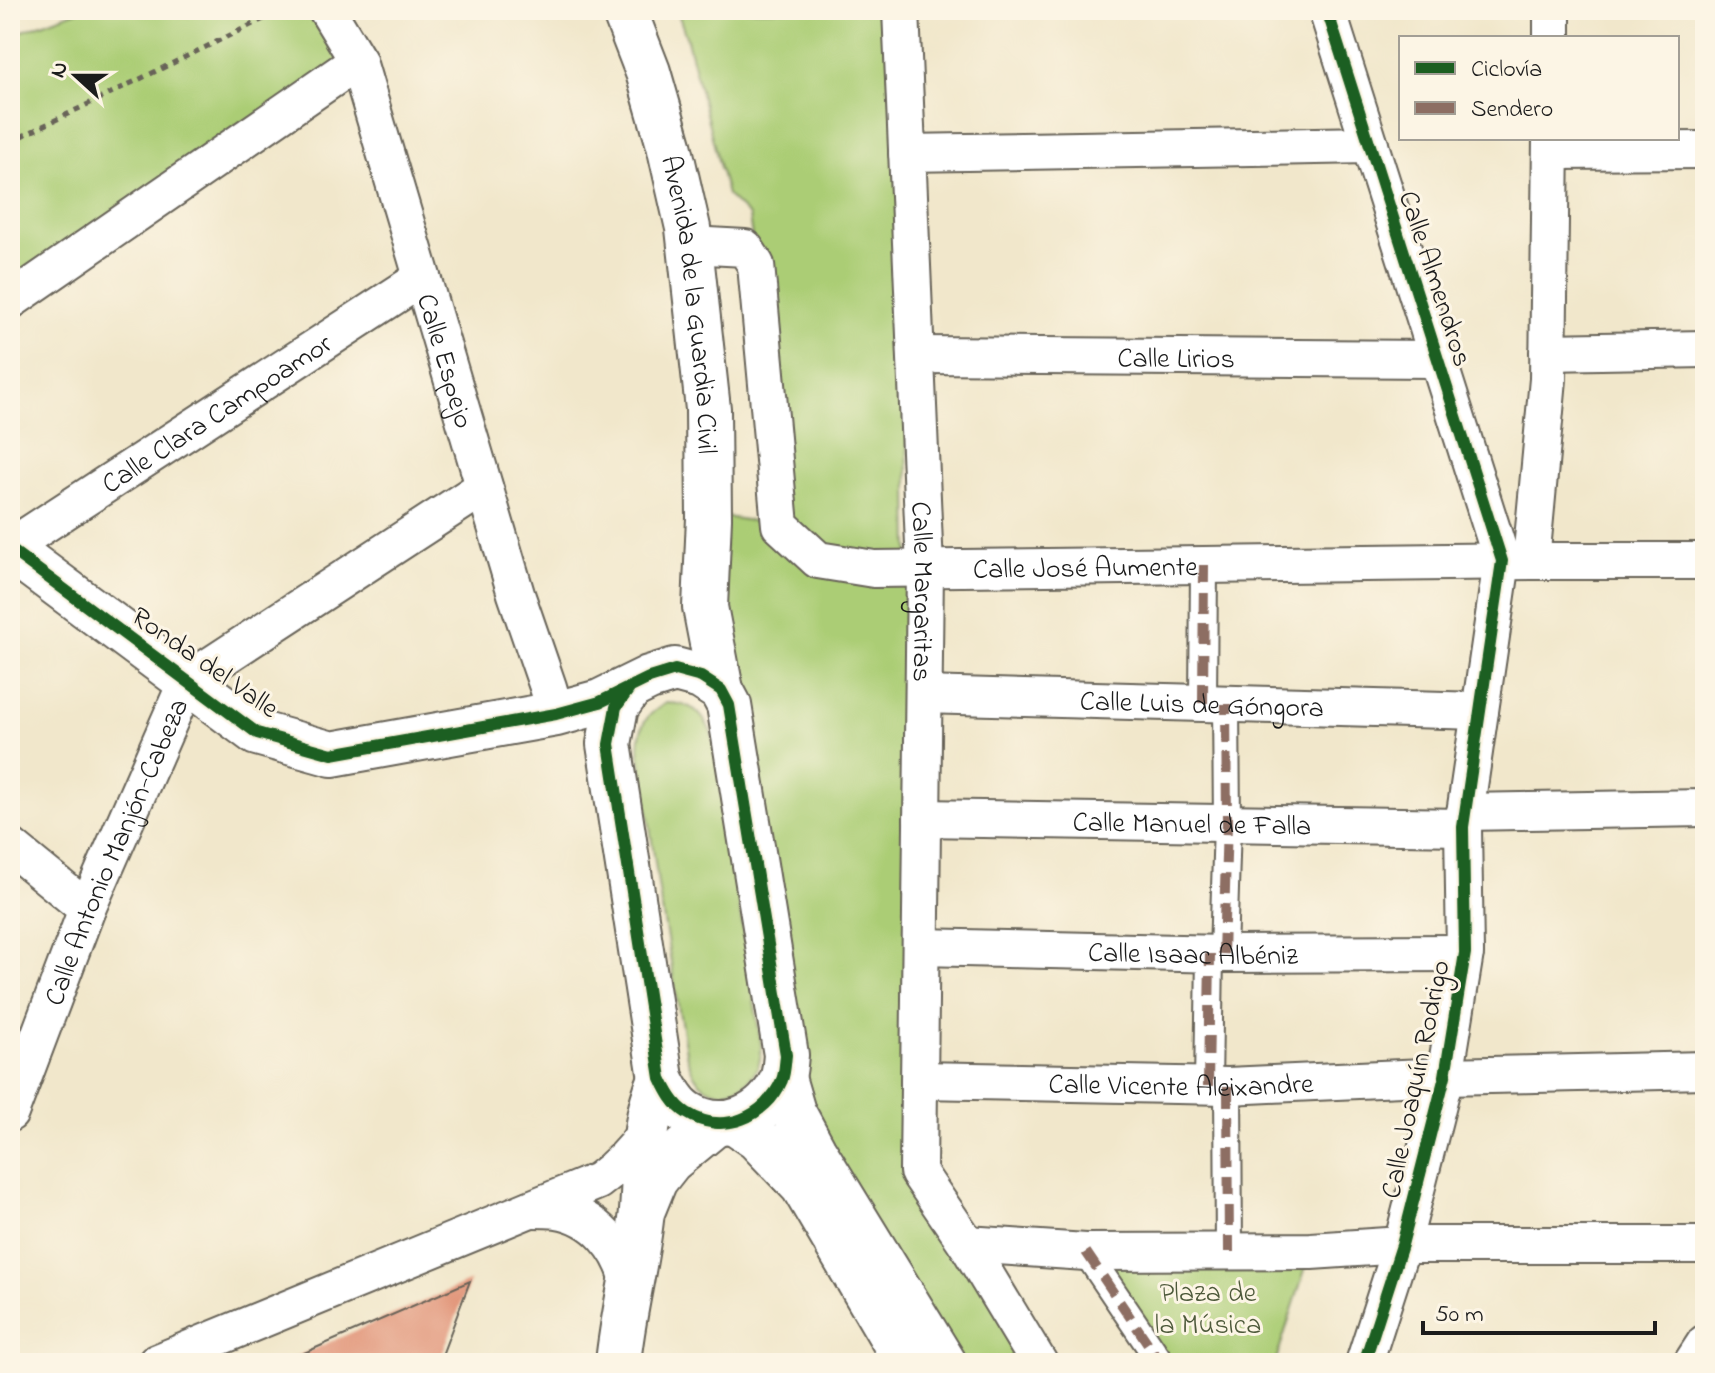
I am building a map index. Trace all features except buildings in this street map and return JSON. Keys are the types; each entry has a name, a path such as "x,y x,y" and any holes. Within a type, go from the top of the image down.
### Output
{"street":[{"name":"Calle Espejo","path":"327,10 358,61 516,594 556,714"},
{"name":"Avenida de la Guardia Civil","path":"624,10 648,72 688,228 708,409 709,518 705,607 721,690 729,705 786,1055 783,1078 793,1112 814,1151 944,1363"},
{"name":"Calle Margaritas","path":"901,10 925,568 918,1172 967,1244"},
{"name":"Calle Almendros","path":"1327,10 1437,359 1516,561"},
{"path":"1552,10 1552,36"},
{"path":"10,301 358,61"},
{"path":"907,153 1370,145"},
{"path":"1551,145 1705,150"},
{"name":"Calle Joaquín Rodrigo","path":"1364,1363 1402,1245 1445,1076 1465,953 1464,819 1480,711 1516,561 1548,379 1551,145"},
{"name":"Calle José Aumente","path":"690,245 745,248 756,265 780,525 818,560 874,569 1705,561"},
{"name":"Calle Clara Campoamor","path":"10,548 422,278"},
{"path":"1548,352 1705,349"},
{"name":"Calle Lirios","path":"916,355 1437,359"},
{"path":"187,681 484,487"},
{"name":"Ronda del Valle","path":"10,548 257,733 332,754 556,714 600,702 639,683"},
{"path":"1204,565 1227,823 1217,954 1218,1086 1229,1252"},
{"path":"705,607 674,652 616,707 609,744 661,1078 671,1098 687,1113 725,1123 757,1138 803,1186 907,1363"},
{"path":"639,683 675,670 701,677 721,690"},
{"name":"Calle Antonio Manjón-Cabeza","path":"10,1113 87,909 187,681"},
{"name":"Calle Luis de Góngora","path":"924,695 1480,711"},
{"name":"Ronda del Valle","path":"556,714 577,718 592,726 609,744"},
{"name":"Calle Manuel de Falla","path":"922,818 1227,823 1464,819 1705,808"},
{"path":"10,846 87,909"},
{"name":"Calle Isaac Albéniz","path":"921,947 1217,954 1465,953"},
{"name":"Calle Vicente Aleixandre","path":"919,1080 1218,1086 1445,1076 1705,1070"},
{"path":"618,1363 642,1213 645,1133 652,1099 661,1078"},
{"path":"642,1213 655,1180 670,1161 725,1123 755,1113 770,1100 783,1078"},
{"path":"156,1363 598,1181 617,1167 645,1133"},
{"path":"531,1209 560,1211 587,1220 617,1249 630,1285"},
{"path":"967,1244 1086,1252 1311,1251 1402,1245 1705,1245"},
{"path":"967,1244 1039,1363"},
{"path":"1086,1252 1161,1363"},
{"path":"1692,1363 1705,1343"}],"path":[{"path":"10,142 282,10"}],"green space":[{"path":"79,10 327,10 358,61 10,301 10,36"},
{"path":"677,10 901,10 918,1172 1039,1363 948,1363 783,1078 721,690 725,517 779,525 756,265 749,216 727,195"},
{"path":"666,703 695,710 712,734 761,1044 755,1071 744,1084 728,1091 711,1090 700,1083 687,1058 659,891 639,748 645,721"},
{"name":"Plaza de la Música","path":"1311,1251 1275,1363 1161,1363 1086,1252"}],"marked path":[{"path":"1203,703 1204,565"},
{"path":"1223,954 1227,823 1226,704"},
{"path":"1208,1086 1210,954"},
{"path":"1228,1086 1229,1252"},
{"path":"1086,1252 1161,1363"}],"cycle path":[{"path":"1327,10 1502,561 1463,827 1465,953 1445,1076 1402,1245 1364,1363"},
{"path":"10,549 257,733 332,754 556,714 600,702 649,678 675,670 701,677 721,690 729,705 786,1055 782,1080 775,1093 754,1113 742,1119 715,1123 687,1113 668,1093 661,1078 609,744 616,707 629,689"}]}
